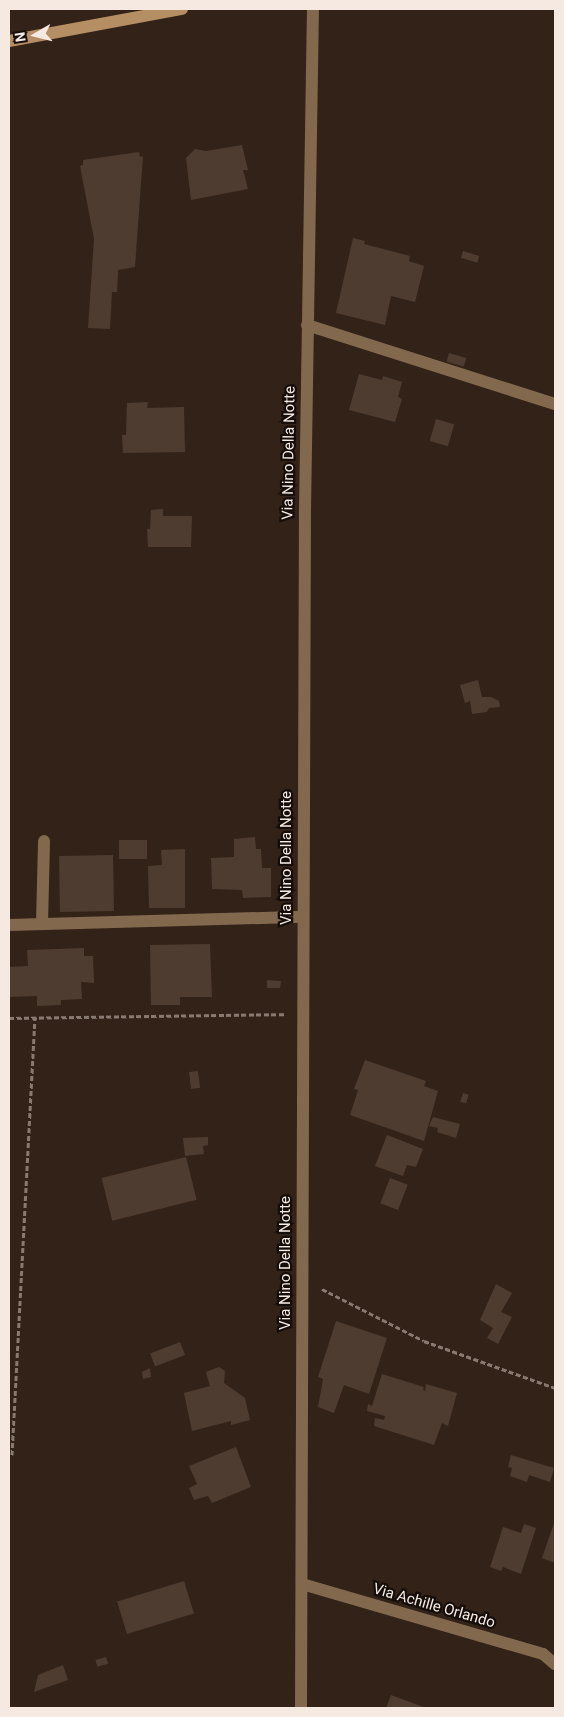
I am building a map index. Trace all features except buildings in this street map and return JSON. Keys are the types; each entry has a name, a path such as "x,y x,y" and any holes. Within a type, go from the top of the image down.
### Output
{"main road":[{"path":"9,41 182,9"}],"street":[{"name":"Via Nino Della Notte","path":"301,1708 303,917 307,325 312,9"},
{"path":"307,325 555,404"},
{"path":"42,924 44,841"},
{"path":"9,925 303,917"},
{"name":"Via Achille Orlando","path":"302,1584 543,1654 555,1664"}],"path":[{"path":"9,1018 303,1014"},
{"path":"12,1455 35,1017"},
{"path":"302,1279 424,1341 555,1388"}]}
